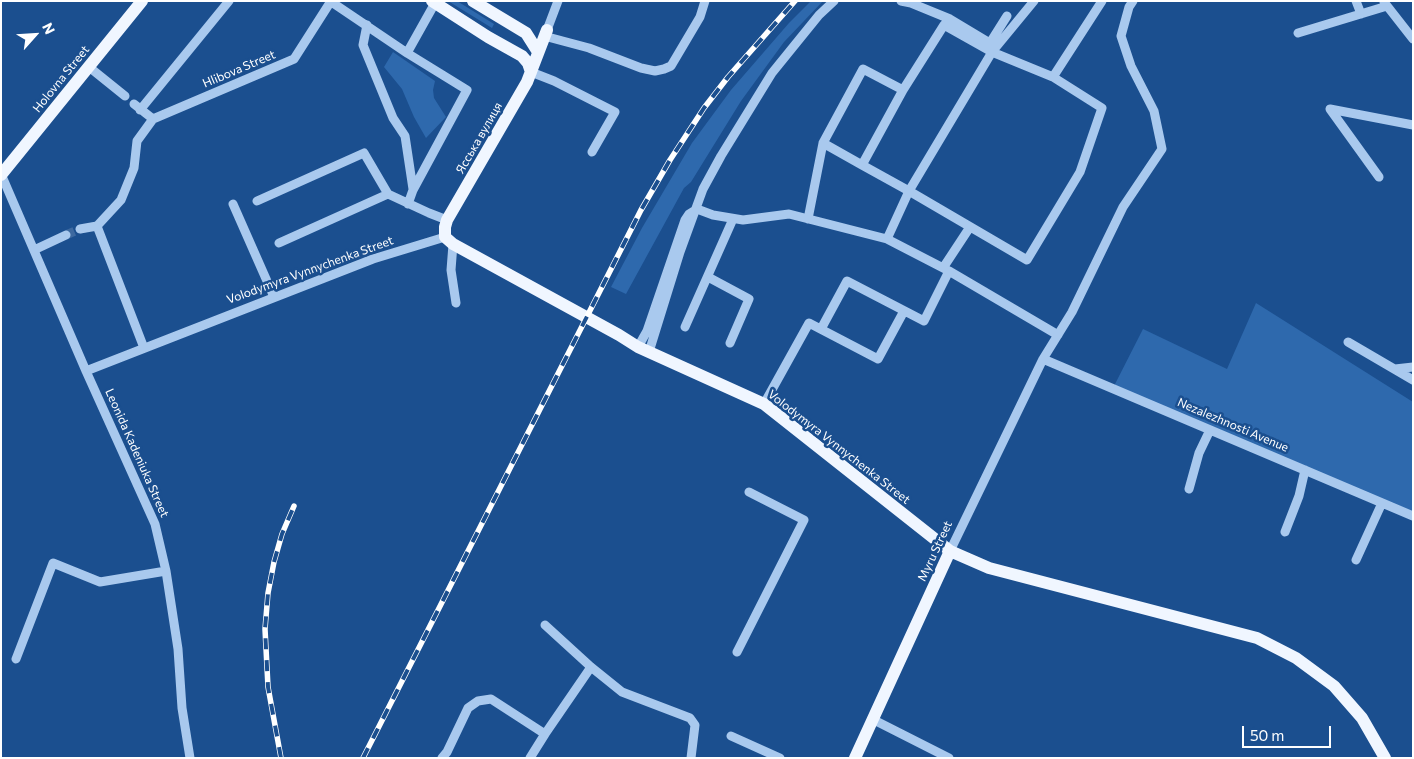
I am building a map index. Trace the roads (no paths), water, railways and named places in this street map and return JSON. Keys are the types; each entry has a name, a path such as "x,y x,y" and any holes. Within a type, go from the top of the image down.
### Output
{"main road":[{"name":"Holovna Street","path":"1,175 142,1"},
{"path":"473,1 526,33 535,35 546,33"},
{"path":"434,2 488,37 522,56 528,62 531,72"},
{"path":"526,33 538,52"},
{"name":"Ясська вулиця","path":"449,241 445,227 447,220 527,82 546,33"},
{"name":"Volodymyra Vynnychenka Street","path":"449,241 643,349 764,404 950,551 989,568 1257,638 1296,658 1334,686 1362,718 1385,758"},
{"name":"Myru Street","path":"855,758 950,551"}],"street":[{"path":"80,229 97,226 121,200 134,168 137,141 153,119 137,107 229,1"},
{"path":"330,1 406,53 467,90 413,190 408,204"},
{"name":"Hlibova Street","path":"153,119 294,59 330,1"},
{"path":"558,1 546,33 641,68 655,71 671,66 700,17 705,1"},
{"path":"643,349 697,209 703,188 772,73 791,47 834,1"},
{"path":"901,1 911,3 950,19 990,43 1007,16"},
{"path":"887,239 909,191 992,52 1034,1"},
{"path":"1053,77 1102,1"},
{"name":"Myru Street","path":"950,551 1043,359 1072,312 1123,207 1162,149 1154,112 1131,66 1121,36 1129,7 1133,1"},
{"path":"1356,1 1361,14"},
{"path":"406,53 434,2"},
{"path":"1298,33 1361,14 1385,4 1413,39"},
{"path":"367,25 363,45 393,118 405,136 413,190"},
{"path":"822,143 1028,260 1080,172 1102,108 1053,77 992,52 944,25 903,90 862,165"},
{"path":"89,67 125,96"},
{"path":"808,219 822,143 863,69 903,90"},
{"path":"531,72 554,81 615,112 592,152"},
{"path":"1379,177 1330,108 1413,125"},
{"path":"257,201 364,153 388,194 447,220"},
{"name":"Leonida Kadeniuka Street","path":"1,175 155,524 166,571 178,649 182,708 190,758"},
{"path":"279,243 388,194"},
{"path":"233,204 274,297"},
{"path":"697,209 713,215 743,220 790,214 887,239 946,270 1058,335"},
{"path":"685,327 733,219"},
{"path":"97,226 144,348"},
{"path":"821,329 848,281 924,321 946,270 970,227"},
{"path":"34,250 66,235"},
{"path":"449,241 456,303"},
{"name":"Volodymyra Vynnychenka Street","path":"86,371 373,259 449,241"},
{"path":"708,277 749,299 730,343"},
{"path":"764,404 809,322 878,359 904,311"},
{"path":"1348,342 1413,380"},
{"name":"Nezalezhnosti Avenue","path":"1043,359 1413,516"},
{"path":"1395,369 1413,367"},
{"path":"1189,489 1199,453 1210,430"},
{"path":"1285,532 1299,496 1305,470"},
{"path":"737,652 804,520 749,492"},
{"path":"1356,560 1382,503"},
{"path":"16,659 53,563 100,582 166,571"},
{"path":"544,625 622,692 690,718 695,725 691,758"},
{"path":"530,758 591,667"},
{"path":"442,758 447,752 468,708 478,701 491,699 545,734"},
{"path":"872,719 949,758"},
{"path":"731,736 780,758"}],"tunnel":[{"path":"66,235 80,229"}],"railway":[{"path":"363,758 641,210 670,160 704,108 728,77 795,1"},
{"path":"281,758 268,687 265,629 268,593 274,562 282,534 294,506"}]}
